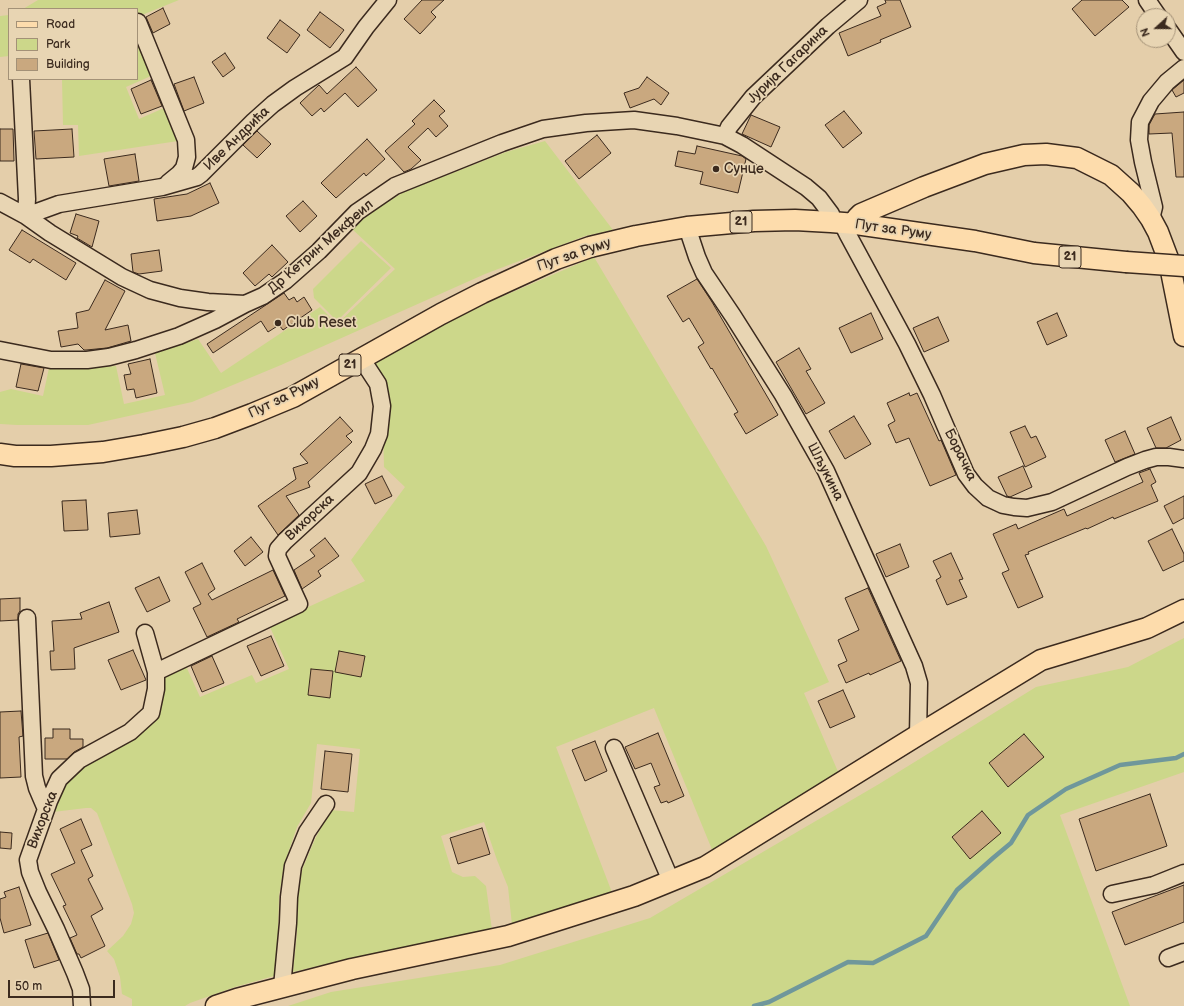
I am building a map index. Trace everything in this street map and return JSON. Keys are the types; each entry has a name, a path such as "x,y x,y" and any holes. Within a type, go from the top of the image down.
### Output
{"main road":[{"path":"844,223 924,186 1001,159 1024,155 1046,154 1077,158 1110,175 1131,193 1151,218 1169,261 1184,336"},
{"name":"Пут за Руму","path":"0,454 14,456 51,456 96,452 144,445 183,437 222,426 286,400 441,314 482,293 556,259 590,247 687,227 754,221 795,220 844,223 975,241 1034,253 1184,266"},
{"path":"216,1006 237,999 352,969 508,936 634,896 671,881 705,867 1041,660 1147,628 1184,610"}],"street":[{"name":"Иве Андрића","path":"26,216 67,202 162,187 187,180 201,174 273,104 295,88 345,57 366,27 388,0"},
{"name":"Јурија Гагарина","path":"725,136 729,127 753,97 828,26 859,0"},
{"path":"138,22 186,140 187,157 184,168 179,174 162,187"},
{"path":"1176,40 1184,52"},
{"path":"1151,218 1154,207 1139,140 1140,122 1151,101 1167,82 1184,68"},
{"path":"21,80 27,199 26,216"},
{"name":"Др Кетрин Мекфеил","path":"0,202 26,216 50,233 122,277 150,290 180,298 208,302 245,304 263,296 285,281 357,212 395,186 502,143 543,129 586,123 634,120 677,126 725,136 742,145 806,187 819,198 831,214 844,223"},
{"name":"Борачка","path":"844,223 844,229 932,395 966,474 975,486 988,498 1003,505 1027,508 1052,502 1145,460 1156,457 1184,459"},
{"name":"Шљукина","path":"687,227 704,273 734,316 783,395 830,478 914,666 919,683 918,735"},
{"path":"0,350 51,360 87,360 109,357 179,336 215,320 245,304"},
{"name":"Вихорска","path":"156,672 299,604 277,556 278,548 359,473 373,449 379,434 382,406 378,384 361,358"},
{"path":"27,618 34,776 46,810"},
{"name":"Вихорска","path":"82,1006 80,989 75,973 38,892 30,872 28,860 46,810 59,780 79,760 130,732 151,714 156,689 156,672 145,633"},
{"path":"614,748 671,881"},
{"path":"282,987 289,896 293,866 307,832 326,804"},
{"path":"1112,894 1154,885 1184,873"},
{"path":"1168,958 1184,952"}],"green space":[{"path":"38,0 179,0 138,17 138,8 25,8"},
{"path":"8,15 8,56 0,57 0,16"},
{"path":"138,44 151,76 126,87 139,119 164,108 178,141 79,156 78,125 63,125 62,80 138,80"},
{"path":"545,141 613,230 585,236 485,274 281,365 192,402 88,425 0,424 0,392 11,389 43,396 49,368 90,368 116,366 124,404 165,395 155,353 198,339 221,373 320,307 337,324 395,269 352,229 363,218 402,193 506,152"},
{"path":"361,241 391,268 337,321 314,298 313,289"},
{"path":"594,257 766,546 829,682 804,693 839,774 713,852 654,708 556,747 613,895 512,925 508,887 484,822 441,836 452,872 463,877 475,876 486,886 492,930 351,958 293,972 297,934 297,900 302,870 315,839 331,810 354,812 360,749 317,744 311,803 297,827 284,865 279,896 278,936 274,976 235,987 185,1006 132,1006 132,999 122,994 120,977 114,959 107,951 123,936 131,924 134,913 132,904 97,813 91,808 53,812 65,784 84,766 134,738 158,718 166,673 185,664 200,697 252,675 256,683 289,669 269,625 365,581 351,560 405,487 384,467 383,424 375,358 494,300"},
{"path":"1184,638 1184,772 1060,815 1130,1006 288,1006 331,992 500,965 650,918 879,784 1036,687 1128,667"}],"building":[{"path":"422,0 444,0 431,12 436,17 420,34 404,19"},
{"path":"885,0 900,0 911,27 848,56 839,33 881,16 877,7 886,3"},
{"path":"1082,0 1122,0 1129,7 1095,36 1072,9"},
{"path":"163,8 170,24 153,33 146,17"},
{"path":"320,12 344,30 330,48 307,30"},
{"path":"280,20 300,35 287,53 267,38"},
{"path":"225,53 235,68 223,77 212,62"},
{"path":"356,67 377,90 358,107 345,93 324,112 321,108 312,116 300,103 319,85 327,94"},
{"path":"194,77 204,103 184,111 174,84"},
{"path":"647,77 669,93 661,105 654,99 630,108 624,93 639,88"},
{"path":"151,80 162,106 141,114 131,89"},
{"path":"1184,80 1184,93 1176,97 1172,90"},
{"path":"434,100 445,111 439,116 448,126 436,137 428,128 408,147 421,160 411,169 404,172 385,151 415,124 412,121"},
{"path":"844,111 862,133 843,148 825,125"},
{"path":"1184,112 1184,177 1176,177 1172,133 1149,134 1149,125 1155,114"},
{"path":"751,115 780,127 771,147 742,134"},
{"path":"0,129 13,129 14,161 0,161"},
{"path":"72,129 74,157 36,159 34,131"},
{"path":"257,131 271,144 257,158 243,145"},
{"path":"597,135 611,153 579,179 565,161"},
{"path":"367,139 385,159 366,176 364,173 336,198 321,183"},
{"name":"Сунце","path":"697,146 742,156 746,159 738,193 700,184 703,172 675,166 678,151 695,154"},
{"path":"135,154 139,181 109,186 104,159"},
{"path":"210,183 219,203 191,216 157,221 154,199 187,194"},
{"path":"303,201 317,216 300,232 286,216"},
{"path":"76,214 99,221 92,247 77,238 78,236 70,233"},
{"path":"22,230 76,263 66,280 33,259 30,263 9,250"},
{"path":"272,245 288,262 272,277 269,274 255,286 243,273"},
{"path":"159,250 162,271 139,274 133,272 131,254"},
{"path":"697,279 778,415 746,434 734,414 738,412 698,347 704,343 689,318 683,322 667,296"},
{"path":"105,280 125,291 105,330 128,325 131,341 107,348 86,350 78,344 61,347 58,331 78,328 76,313 89,310"},
{"name":"Club Reset","path":"284,293 289,300 294,297 297,302 304,297 312,310 283,330 279,325 268,332 261,321 213,353 207,344"},
{"path":"871,313 883,339 851,353 839,328"},
{"path":"1057,313 1067,336 1047,345 1037,322"},
{"path":"938,317 949,341 924,352 913,328"},
{"path":"799,348 811,369 806,371 825,403 806,414 776,362"},
{"path":"150,359 157,393 136,398 134,389 127,390 124,375 131,374 128,364"},
{"path":"21,364 44,368 38,391 16,387"},
{"path":"909,393 910,396 917,393 939,441 941,440 956,475 930,486 909,438 896,443 888,425 895,421 887,403"},
{"path":"854,416 871,444 845,459 829,431"},
{"path":"340,417 353,431 346,436 352,442 308,482 310,487 286,496 299,515 278,535 258,506 296,479 293,468 308,463 300,454"},
{"path":"1171,417 1181,440 1166,448 1156,448 1147,428"},
{"path":"1025,426 1031,438 1036,436 1046,457 1025,467 1010,432"},
{"path":"1125,431 1135,454 1115,462 1105,440"},
{"path":"1023,466 1032,487 1010,497 1007,496 998,477"},
{"path":"1150,469 1156,482 1151,485 1158,501 1114,519 1113,517 1028,552 1029,554 1025,555 1043,597 1018,608 1002,573 1009,570 993,534 1016,524 1018,529 1064,509 1067,516 1143,482 1139,473"},
{"path":"382,476 392,496 375,504 365,484"},
{"path":"1184,496 1184,518 1173,524 1164,506"},
{"path":"86,500 88,530 64,531 62,501"},
{"path":"137,510 140,534 110,537 108,513"},
{"path":"1172,529 1184,554 1184,561 1163,571 1148,541"},
{"path":"251,537 263,552 245,566 234,551"},
{"path":"325,538 339,556 318,571 321,576 302,589 294,570 315,556 310,550"},
{"path":"900,544 909,567 886,577 876,554"},
{"path":"951,553 963,579 959,580 967,597 947,605 936,580 941,577 933,561"},
{"path":"202,563 215,589 208,594 212,600 273,570 285,596 237,619 239,622 207,637 193,608 201,604 185,572"},
{"path":"159,577 170,601 147,612 135,588"},
{"path":"868,588 901,661 870,675 869,673 846,683 838,665 847,661 838,640 859,630 845,598"},
{"path":"20,598 18,620 0,621 0,599"},
{"path":"109,602 119,632 74,648 75,669 51,670 50,651 54,651 52,621 82,619 80,613"},
{"path":"271,636 284,666 261,676 247,646"},
{"path":"133,650 146,680 121,690 108,660"},
{"path":"339,651 365,656 361,677 335,672"},
{"path":"212,656 224,683 202,692 191,666"},
{"path":"311,669 333,671 330,698 308,695"},
{"path":"843,690 855,717 830,728 818,701"},
{"path":"21,711 23,736 19,737 21,777 0,778 0,712"},
{"path":"53,729 70,729 70,739 83,739 83,747 74,752 67,759 45,759 45,738 53,738"},
{"path":"658,733 684,796 668,803 667,801 661,803 654,787 660,785 651,763 635,769 625,747"},
{"path":"1024,734 1044,757 1008,787 989,763"},
{"path":"595,741 607,771 585,781 572,750"},
{"path":"325,751 352,754 348,792 321,789"},
{"path":"1150,794 1167,846 1096,871 1079,819"},
{"path":"982,811 1001,833 970,859 952,837"},
{"path":"81,819 92,845 81,850 93,876 88,879 103,909 91,916 105,946 81,958 79,954 77,954 70,938 77,935 63,906 66,905 51,874 75,863 60,829"},
{"path":"482,828 490,854 458,864 450,838"},
{"path":"0,832 12,833 11,849 0,848"},
{"path":"1184,885 1184,922 1125,945 1112,912"},
{"path":"19,887 31,925 4,933 0,918 0,899 6,897 4,892"},
{"path":"48,933 59,960 34,968 25,940"}],"waterway":[{"path":"754,1006 769,1002 848,962 873,963 926,936 957,890 1011,843 1028,815 1066,789 1120,765 1176,758 1184,754"}],"place":[{"name":"Сунце","path":"716,169"},
{"name":"Club Reset","path":"278,323"}]}
